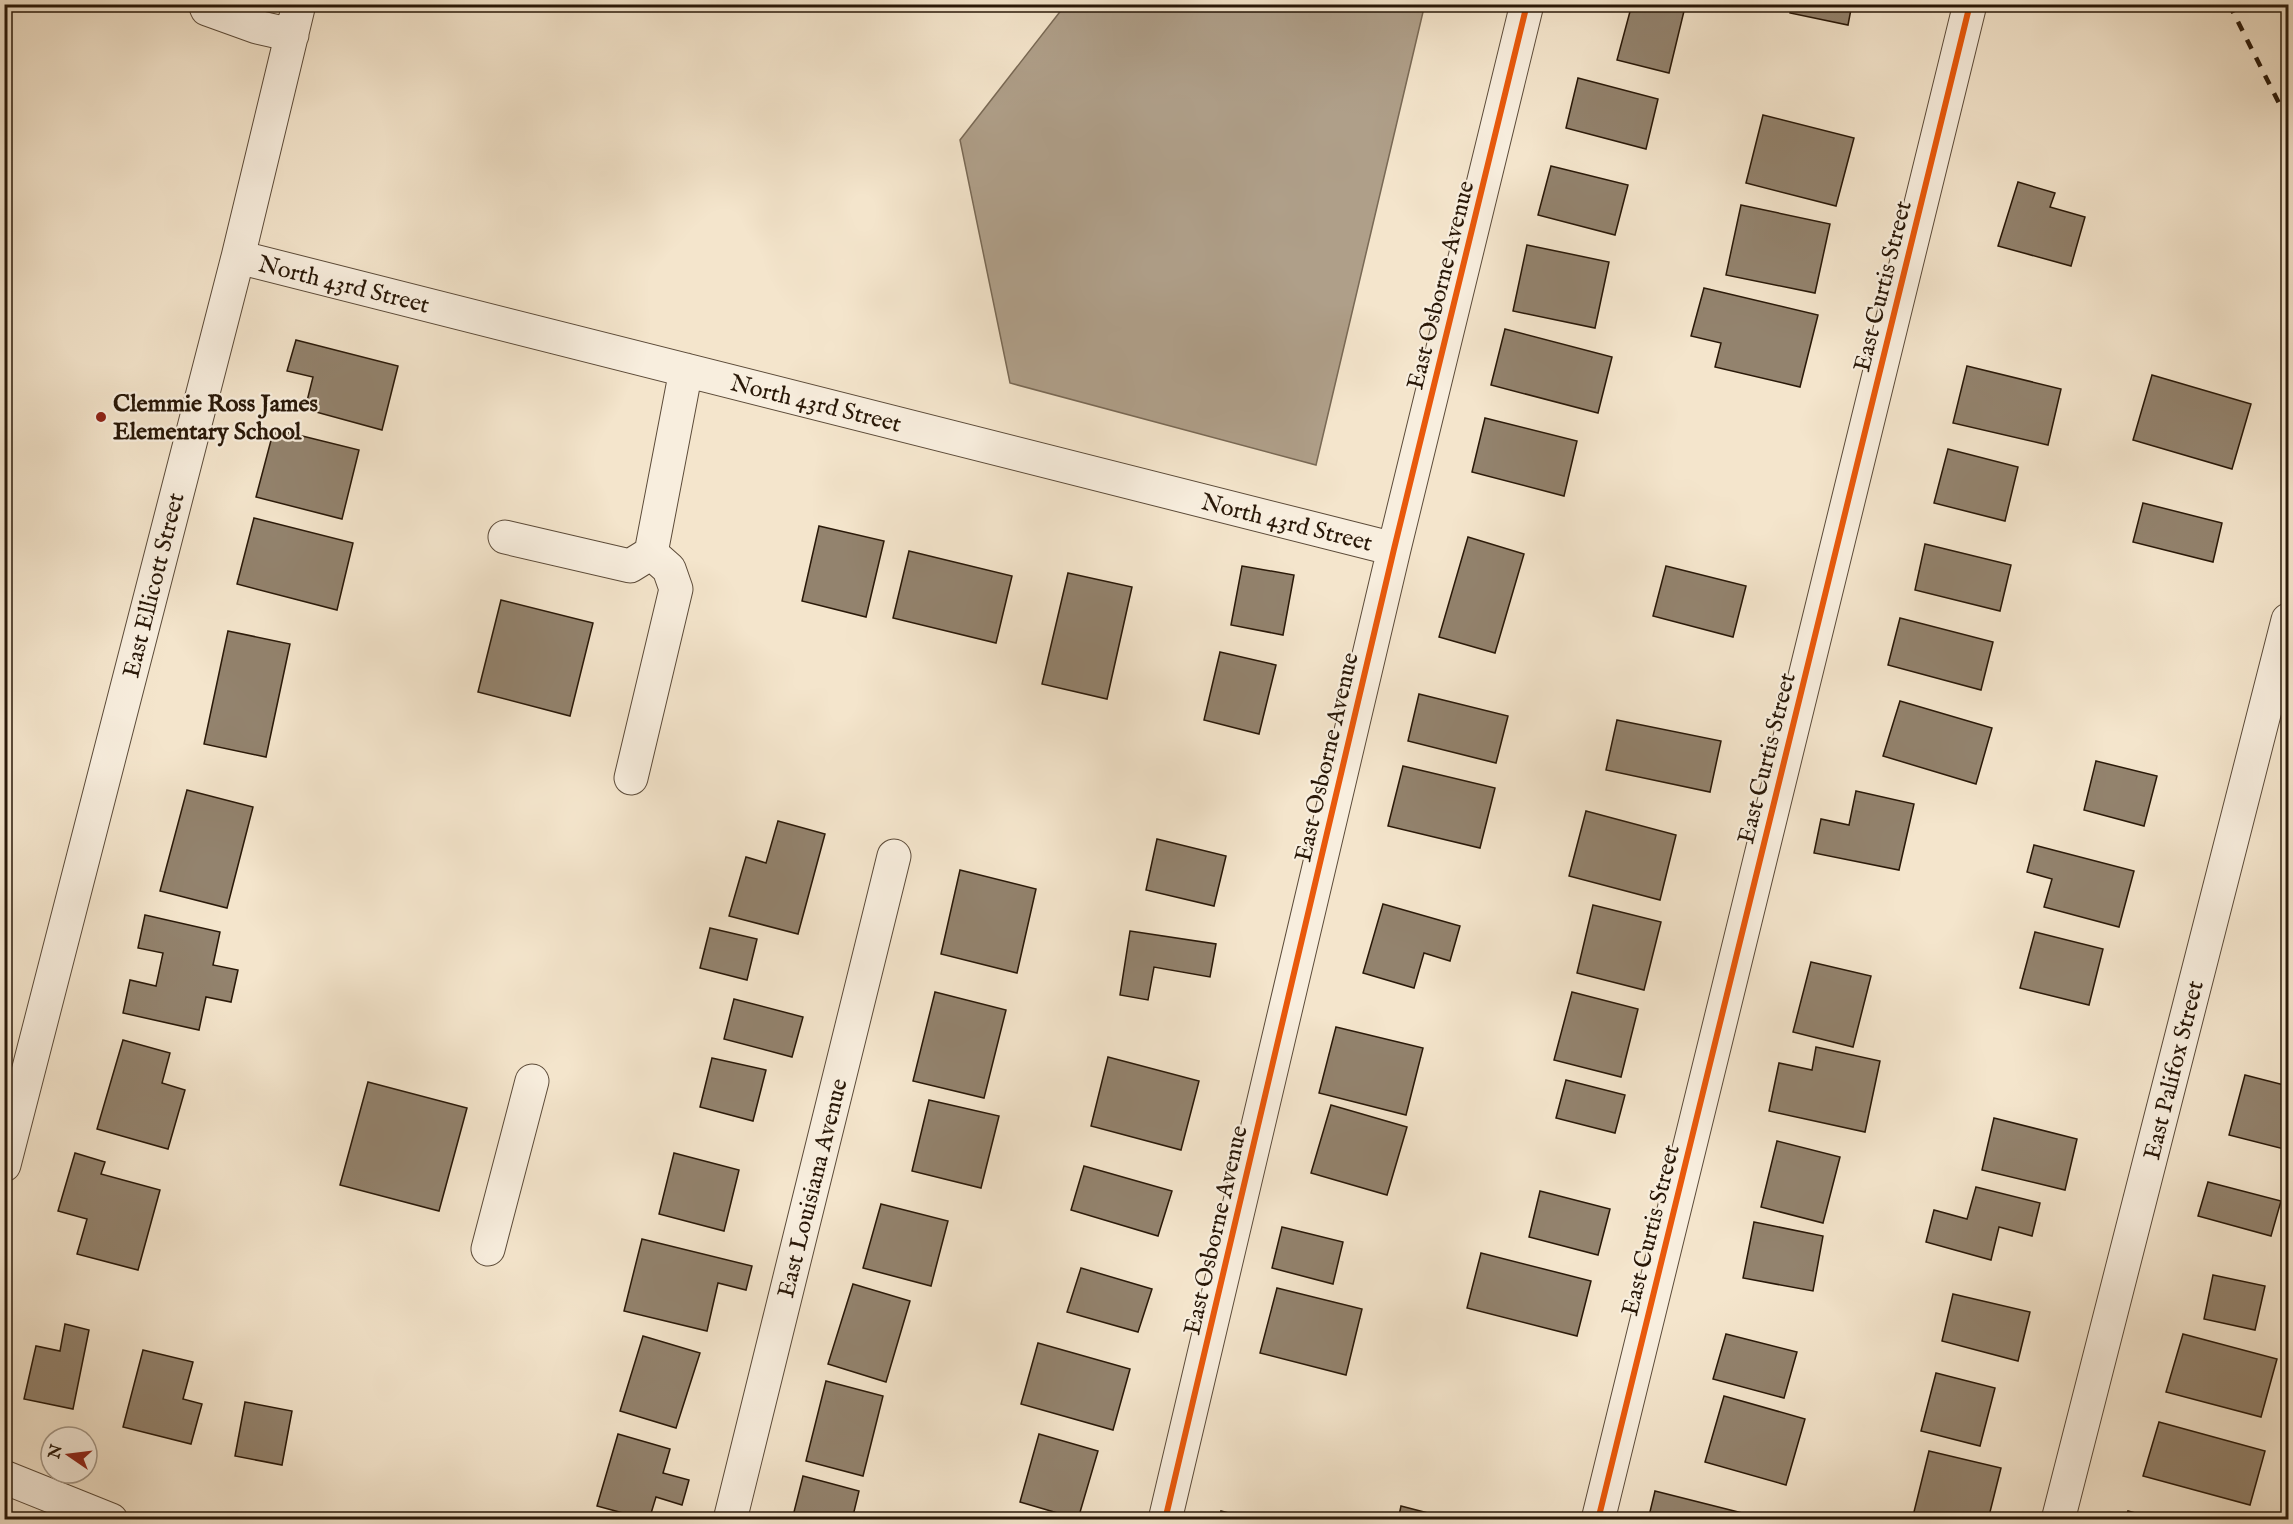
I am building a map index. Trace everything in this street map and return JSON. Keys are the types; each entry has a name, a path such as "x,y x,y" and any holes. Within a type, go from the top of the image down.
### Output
{"street":[{"path":"205,4 207,9 257,27 296,20"},
{"name":"East Osborne Avenue","path":"1165,1520 1394,549 1527,4"},
{"name":"East Curtis Street","path":"1598,1520 1970,4"},
{"name":"East Ellicott Street","path":"4,1165 238,257 296,20"},
{"name":"North 43rd Street","path":"238,257 1394,549"},
{"path":"505,537 630,566 651,553 686,370"},
{"path":"631,778 676,590 669,569 651,553"},
{"name":"East Palifox Street","path":"2058,1520 2289,620"},
{"name":"East Louisiana Avenue","path":"730,1520 894,856"},
{"path":"488,1249 532,1081"},
{"path":"4,1477 111,1520"}],"shaded area":[{"path":"1066,4 1421,5 1423,12 1316,465 1010,383 960,140"}],"building":[{"path":"1632,4 1685,7 1669,73 1617,60"},
{"path":"1792,4 1852,4 1848,25 1790,13"},
{"path":"1578,78 1658,99 1646,149 1566,128"},
{"path":"1763,115 1854,138 1836,206 1746,183"},
{"path":"1551,166 1628,185 1615,235 1538,215"},
{"path":"2018,182 2055,193 2050,207 2085,217 2071,266 1998,246"},
{"path":"1741,205 1830,224 1815,293 1726,275"},
{"path":"1527,245 1609,262 1595,328 1513,311"},
{"path":"1704,288 1818,315 1800,387 1715,367 1721,343 1691,336"},
{"path":"1505,329 1612,357 1598,413 1491,385"},
{"path":"296,340 398,366 382,430 305,409 313,377 287,371"},
{"path":"1967,366 2061,389 2048,445 1953,423"},
{"path":"2152,375 2251,404 2232,469 2133,440"},
{"path":"1485,418 1577,441 1564,496 1472,472"},
{"path":"274,429 359,450 342,519 256,497"},
{"path":"1948,449 2018,467 2005,521 1934,503"},
{"path":"2143,503 2222,523 2213,562 2133,542"},
{"path":"254,518 353,543 337,610 237,584"},
{"path":"819,526 884,541 866,617 802,601"},
{"path":"1468,537 1524,554 1495,653 1439,637"},
{"path":"1925,544 2011,565 2000,611 1915,590"},
{"path":"909,551 1012,576 996,643 893,618"},
{"path":"1242,566 1294,575 1283,635 1231,625"},
{"path":"1666,566 1746,586 1733,637 1653,616"},
{"path":"1068,573 1132,587 1107,699 1042,684"},
{"path":"501,600 593,623 570,716 478,692"},
{"path":"1900,618 1993,642 1981,690 1888,665"},
{"path":"228,631 290,644 266,757 204,744"},
{"path":"1220,652 1276,665 1259,734 1204,720"},
{"path":"1419,694 1508,716 1496,763 1408,741"},
{"path":"1900,701 1992,728 1976,784 1883,756"},
{"path":"1617,720 1721,741 1710,792 1606,770"},
{"path":"2096,761 2157,776 2144,826 2084,810"},
{"path":"1403,766 1495,788 1480,848 1388,826"},
{"path":"187,790 253,807 227,908 160,891"},
{"path":"1856,791 1914,804 1899,870 1814,853 1821,819 1849,825"},
{"path":"1586,811 1676,835 1660,900 1569,876"},
{"path":"778,821 825,834 798,934 729,916 746,857 766,863"},
{"path":"1157,839 1226,856 1214,906 1146,890"},
{"path":"2034,845 2134,871 2119,927 2044,907 2052,879 2027,872"},
{"path":"960,870 1036,889 1017,973 941,954"},
{"path":"1383,904 1460,926 1450,961 1424,953 1414,988 1363,973"},
{"path":"1593,905 1661,922 1644,990 1577,973"},
{"path":"145,915 220,932 213,965 238,970 231,1002 206,997 199,1030 123,1013 130,980 156,986 163,953 138,948"},
{"path":"710,928 757,939 747,980 700,968"},
{"path":"1130,931 1216,944 1210,977 1154,967 1148,1000 1120,995"},
{"path":"2035,932 2103,949 2089,1005 2020,988"},
{"path":"1811,962 1871,976 1853,1047 1793,1032"},
{"path":"935,992 1006,1010 984,1098 913,1081"},
{"path":"1572,992 1638,1009 1621,1077 1554,1060"},
{"path":"734,999 803,1017 792,1057 724,1039"},
{"path":"1336,1027 1423,1048 1406,1115 1319,1093"},
{"path":"123,1040 170,1053 162,1083 185,1090 168,1149 97,1129"},
{"path":"1816,1047 1880,1061 1865,1132 1769,1111 1779,1063 1812,1070"},
{"path":"1108,1057 1199,1081 1181,1150 1091,1126"},
{"path":"712,1058 766,1070 753,1121 700,1107"},
{"path":"2245,1075 2288,1086 2288,1150 2229,1135"},
{"path":"1566,1080 1625,1095 1615,1133 1556,1118"},
{"path":"368,1082 467,1108 439,1211 340,1185"},
{"path":"929,1100 999,1116 981,1188 912,1171"},
{"path":"1331,1105 1407,1127 1387,1195 1311,1173"},
{"path":"1994,1118 2077,1139 2065,1190 1982,1170"},
{"path":"1777,1141 1840,1157 1823,1223 1761,1207"},
{"path":"75,1153 105,1162 101,1174 160,1190 138,1270 77,1254 87,1219 58,1211"},
{"path":"674,1153 739,1170 724,1231 659,1214"},
{"path":"1084,1166 1172,1191 1158,1236 1071,1210"},
{"path":"2208,1182 2281,1201 2271,1236 2198,1216"},
{"path":"1976,1187 2040,1203 2032,1236 1999,1227 1991,1260 1926,1242 1934,1210 1967,1219"},
{"path":"1540,1191 1610,1209 1598,1255 1529,1237"},
{"path":"881,1204 948,1221 931,1286 863,1268"},
{"path":"1754,1222 1823,1236 1813,1291 1743,1278"},
{"path":"1282,1227 1343,1242 1333,1284 1272,1268"},
{"path":"642,1239 752,1266 746,1290 718,1283 707,1331 624,1311"},
{"path":"1481,1253 1591,1281 1577,1336 1467,1308"},
{"path":"1081,1268 1152,1289 1138,1332 1067,1312"},
{"path":"2213,1275 2265,1286 2255,1330 2204,1319"},
{"path":"853,1284 910,1301 886,1382 828,1364"},
{"path":"1277,1288 1362,1309 1346,1375 1260,1353"},
{"path":"1953,1294 2030,1312 2018,1361 1942,1341"},
{"path":"65,1324 89,1330 73,1409 24,1399 36,1346 60,1351"},
{"path":"1726,1334 1797,1352 1784,1398 1713,1379"},
{"path":"2183,1334 2277,1359 2261,1417 2166,1392"},
{"path":"643,1336 700,1353 676,1428 620,1411"},
{"path":"1038,1343 1130,1369 1113,1430 1021,1404"},
{"path":"143,1350 193,1362 183,1399 202,1404 191,1444 123,1427"},
{"path":"1936,1373 1995,1388 1980,1446 1921,1431"},
{"path":"826,1381 883,1396 863,1476 806,1461"},
{"path":"1724,1396 1805,1419 1786,1485 1705,1462"},
{"path":"245,1402 292,1411 282,1465 235,1456"},
{"path":"2159,1422 2265,1451 2250,1505 2143,1476"},
{"path":"618,1434 670,1449 663,1473 689,1480 682,1505 656,1497 649,1520 597,1506"},
{"path":"1039,1434 1098,1451 1078,1519 1020,1502"},
{"path":"1929,1451 2001,1468 1988,1520 1912,1520"},
{"path":"803,1476 859,1491 852,1520 792,1520"},
{"path":"1655,1491 1770,1520 1648,1520"},
{"path":"1401,1506 1455,1520 1398,1520"},
{"path":"1221,1511 1256,1520 1219,1520"},
{"path":"2128,1511 2161,1520 2125,1520"}],"railway":[{"path":"2229,4 2288,121"}],"cycle path":[{"path":"1165,1520 1394,549 1527,4"},
{"path":"1598,1520 1970,4"}],"place":[{"name":"Clemmie Ross James Elementary School","path":"101,417"}]}
